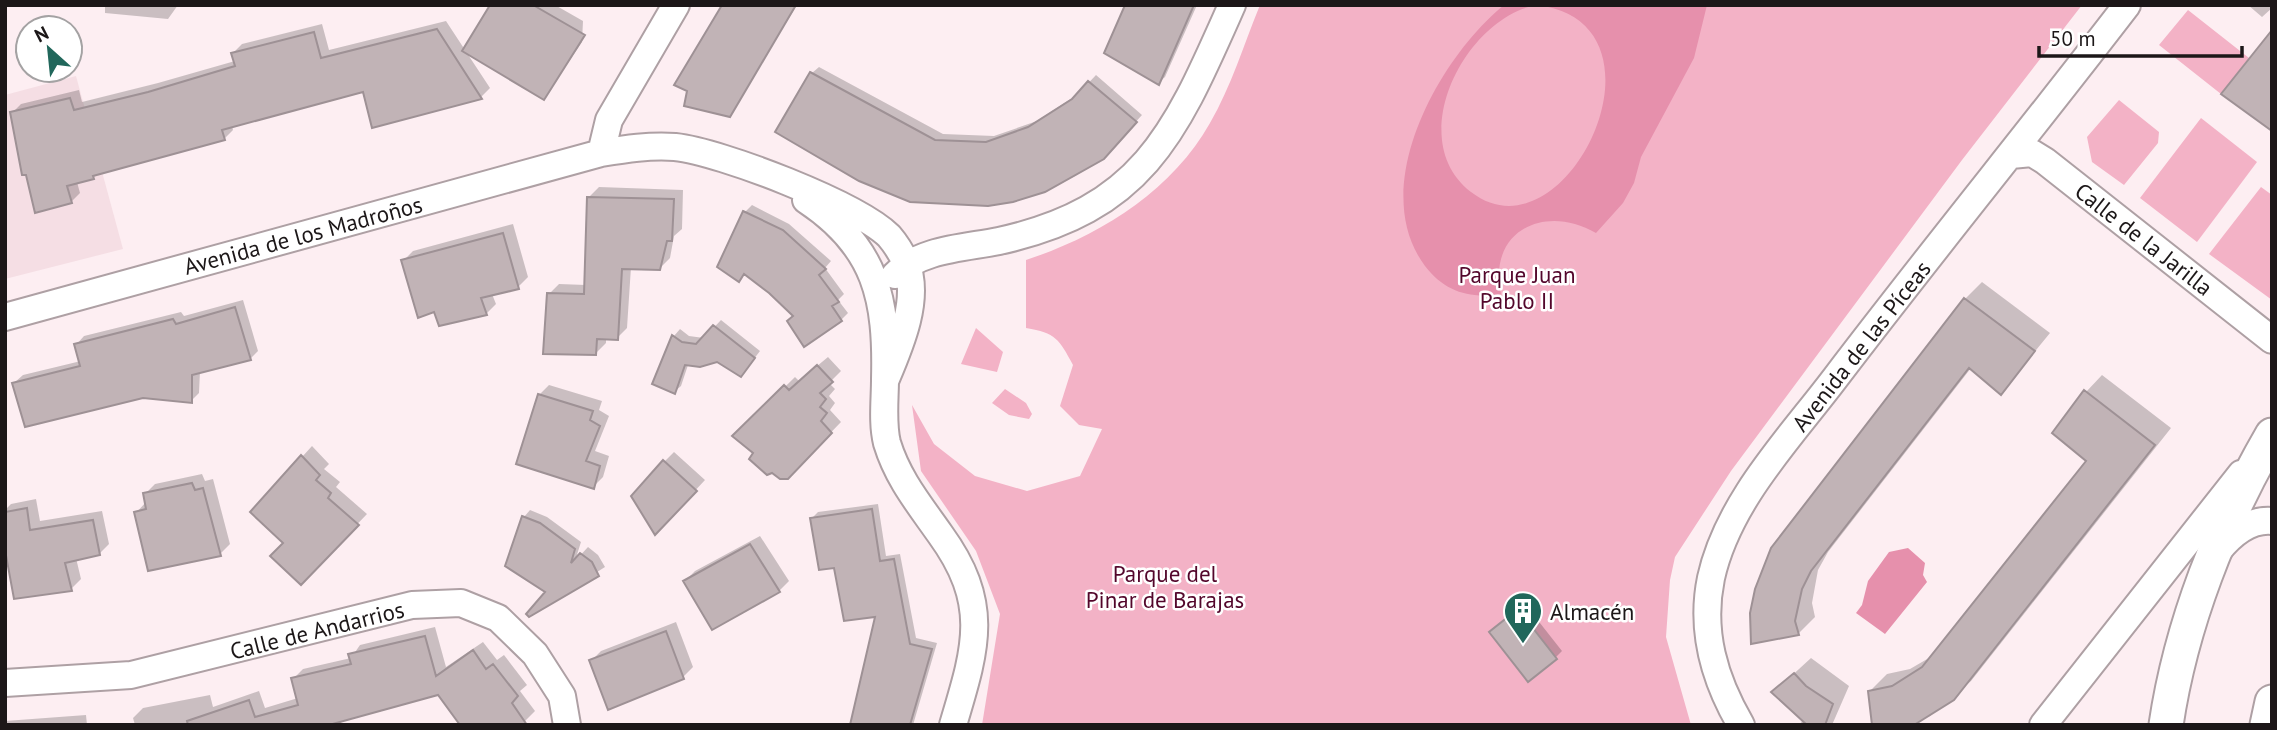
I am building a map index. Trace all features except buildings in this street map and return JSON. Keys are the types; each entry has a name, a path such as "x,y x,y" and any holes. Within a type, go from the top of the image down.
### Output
{"main road":[{"path":"2166,725 2188,629 2214,558 2267,442"},
{"path":"2267,725 2272,702"}],"street":[{"path":"601,153 609,120 676,5"},
{"path":"880,297 891,280 907,264 939,252 1035,233 1090,209 1121,188 1146,164 1172,131 1188,103 1231,5"},
{"name":"Avenida de las Píceas","path":"1741,725 1719,684 1708,639 1707,608 1711,578 1724,537 1753,486 2127,5"},
{"name":"Avenida de los Madroños","path":"5,317 601,153 646,147 674,147 718,156 770,176"},
{"name":"Calle de la Jarilla","path":"2011,155 2032,153 2045,161 2272,340"},
{"path":"770,176 848,209 872,223 890,237 907,264 909,300 903,333 885,381"},
{"path":"770,176 813,205 841,229 877,280 886,332 886,439 903,484 964,572 974,606 973,659 953,725"},
{"path":"2043,725 2158,575 2267,442"},
{"path":"2214,558 2237,531 2261,520 2272,521"},
{"name":"Calle de Andarrios","path":"5,683 131,675 412,605 461,603 498,618 535,654 562,696 567,725"}],"shaded area":[{"path":"1504,5 1536,5 1707,5 1694,58 1641,157 1634,183 1623,203 1596,233 1577,224 1558,221 1540,223 1524,229 1511,239 1503,254 1499,272 1501,294 1490,295 1459,292 1433,275 1425,266 1409,234 1403,199 1407,162 1418,125 1435,90 1456,57","holes":["1536,5 1579,21 1601,51 1605,91 1594,132 1572,170 1542,196 1507,206 1471,192 1451,170 1442,143 1443,114 1451,84 1466,57 1486,33 1510,15"]},
{"path":"46,84 78,84 123,249 5,279 5,95"},
{"path":"1908,548 1925,563 1923,575 1927,582 1885,634 1856,613 1862,605 1868,581 1889,552"}],"green space":[{"name":"Parque Juan Pablo II","path":"1260,5 2082,5 1962,160 1731,471 1675,557 1670,580 1666,637 1691,725 982,725 1000,614 976,551 921,471 912,405 934,444 975,476 1027,491 1080,476 1102,429 1079,425 1060,406 1073,365 1056,339 1044,332 1026,328 1026,260 1106,224 1154,190 1175,170 1194,148 1218,109"},
{"path":"2188,10 2249,58 2221,94 2159,45"},
{"path":"2119,100 2159,132 2158,143 2124,185 2092,162 2087,137"},
{"path":"2201,118 2257,162 2197,242 2140,198"},
{"path":"2261,187 2272,195 2272,300 2209,254"},
{"path":"976,328 1003,352 997,372 961,364"},
{"path":"1005,389 1026,403 1032,414 1029,419 1009,415 992,403"}],"place":[{"name":"Almacén","path":"1523,645"}],"park label":[{"name":"Parque del Pinar de Barajas","path":"1165,586"}]}
